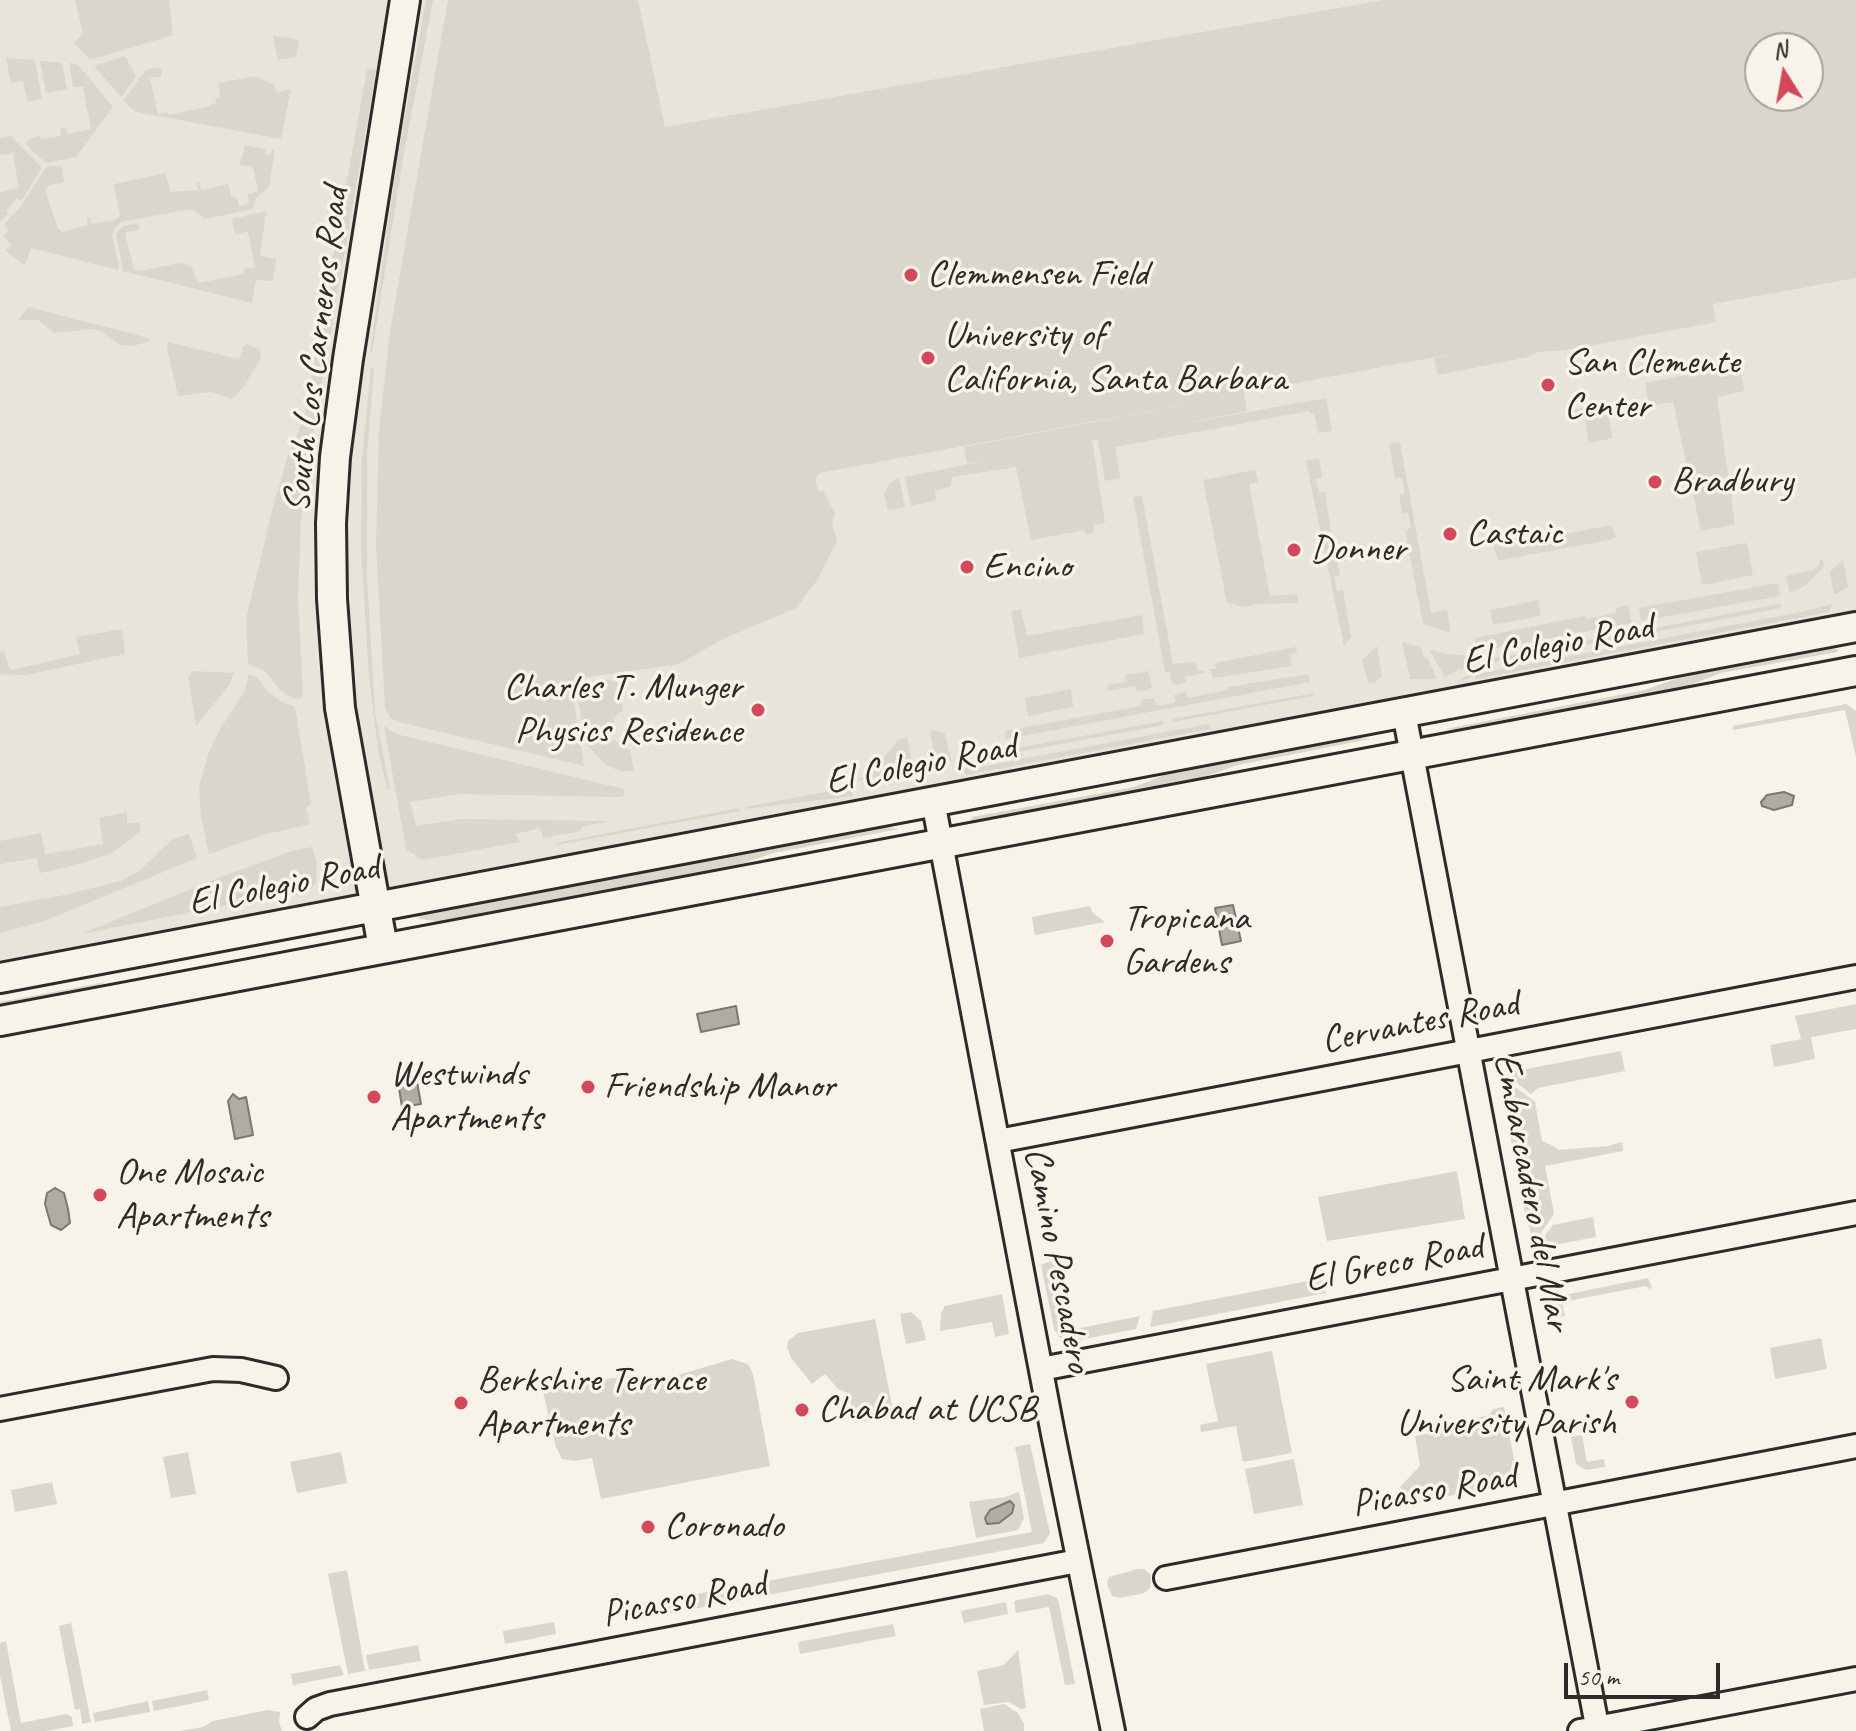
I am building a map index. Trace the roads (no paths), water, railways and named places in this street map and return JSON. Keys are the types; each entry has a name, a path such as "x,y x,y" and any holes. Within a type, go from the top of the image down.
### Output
{"main road":[{"name":"South Los Carneros Road","path":"383,948 340,708 332,599 331,523 335,457 348,359 405,0"},
{"name":"El Colegio Road","path":"0,978 1856,627"},
{"name":"El Colegio Road","path":"0,1021 1856,671"}],"street":[{"name":"Embarcadero del Mar","path":"1404,713 1555,1505 1592,1730"},
{"name":"Camino Pescadero","path":"933,801 1113,1731"},
{"name":"Cervantes Road","path":"998,1141 1856,977"},
{"name":"El Greco Road","path":"1041,1369 1856,1213"},
{"path":"0,1409 213,1369 241,1370 276,1378"},
{"name":"Picasso Road","path":"1166,1578 1856,1446"},
{"name":"Picasso Road","path":"307,1717 316,1709 330,1704 1078,1561"},
{"path":"1592,1730 1856,1679"}],"place":[{"name":"Clemmensen Field","path":"911,275"},
{"name":"University of California, Santa Barbara","path":"928,358"},
{"name":"San Clemente Center","path":"1548,385"},
{"name":"Bradbury","path":"1655,482"},
{"name":"Castaic","path":"1450,534"},
{"name":"Donner","path":"1294,550"},
{"name":"Encino","path":"967,567"},
{"name":"Charles T. Munger Physics Residence","path":"758,710"},
{"name":"Tropicana Gardens","path":"1107,941"},
{"name":"Friendship Manor","path":"588,1087"},
{"name":"Westwinds Apartments","path":"374,1097"},
{"name":"One Mosaic Apartments","path":"100,1195"},
{"name":"Saint Mark's University Parish","path":"1632,1402"},
{"name":"Berkshire Terrace Apartments","path":"461,1403"},
{"name":"Chabad at UCSB","path":"802,1410"},
{"name":"Coronado","path":"648,1527"}]}
